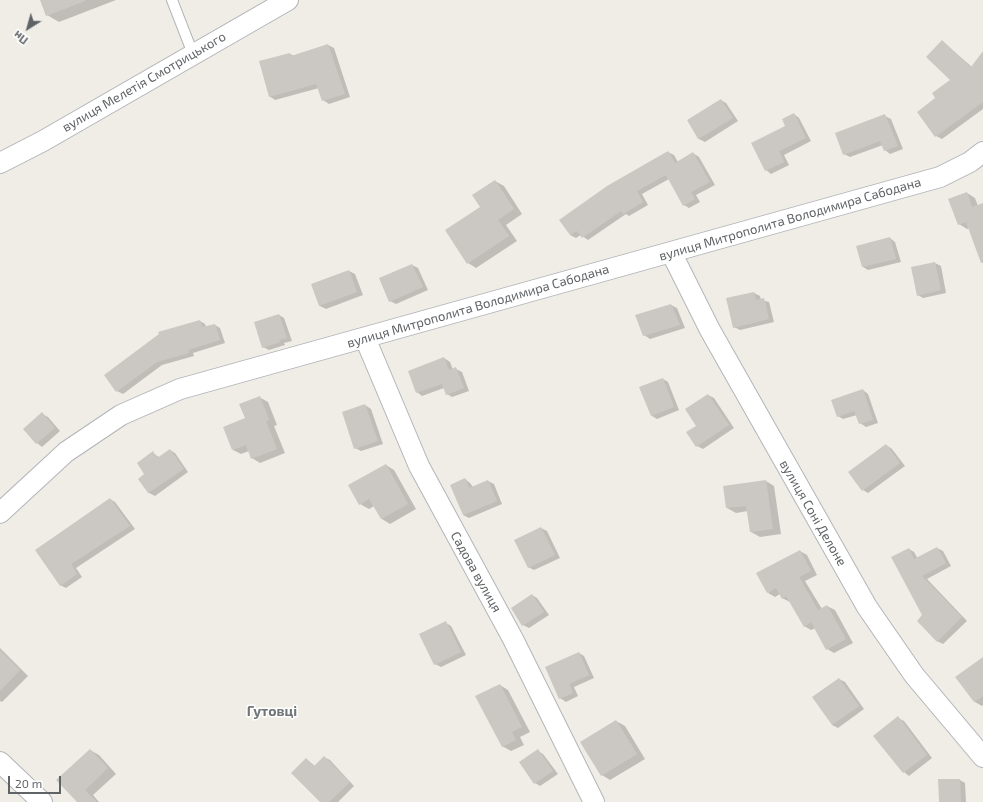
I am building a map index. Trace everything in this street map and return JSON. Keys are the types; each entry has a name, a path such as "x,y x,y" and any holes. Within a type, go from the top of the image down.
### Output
{"street":[{"name":"вулиця Мелетія Смотрицького","path":"0,163 288,0"},
{"name":"вулиця Митрополита Володимира Сабодана","path":"0,512 66,452 121,415 180,389 940,177 970,162 983,152"},
{"name":"вулиця Соні Делоне","path":"671,252 710,330 866,606 914,675 983,757"},
{"name":"Садова вулиця","path":"365,338 419,466 513,639 594,802"},
{"path":"0,762 42,802"}],"lane":[{"path":"172,0 193,54"}],"building":[{"path":"40,0 85,0 85,1 46,16"},
{"path":"942,40 971,67 983,51 983,102 935,137 917,112 935,98 932,93 950,80 926,57"},
{"path":"328,44 345,94 322,101 316,84 269,97 259,61 290,53 291,56"},
{"path":"721,99 733,118 698,139 687,120"},
{"path":"794,113 806,138 779,151 784,162 765,171 751,143 785,126 782,119"},
{"path":"885,114 898,146 884,151 880,141 843,155 835,133"},
{"path":"668,151 675,163 693,152 710,182 691,192 695,199 683,206 666,175 637,191 643,202 623,214 621,211 582,238 577,231 570,235 559,220 607,186"},
{"path":"495,180 514,209 498,220 509,236 467,264 445,230 480,207 472,195"},
{"path":"967,192 972,207 983,203 983,263 981,263 966,222 958,225 948,199"},
{"path":"890,237 896,259 862,267 856,246"},
{"path":"935,262 941,290 917,296 911,267"},
{"path":"412,264 423,287 389,302 379,278"},
{"path":"349,270 357,292 319,306 311,284"},
{"path":"754,292 756,300 764,298 769,319 733,328 726,298"},
{"path":"671,304 680,325 643,336 635,315"},
{"path":"279,314 287,338 262,348 254,322"},
{"path":"200,320 202,327 215,324 220,340 188,350 189,353 157,362 116,392 104,375 159,334 158,332"},
{"path":"444,357 449,370 456,367 464,388 446,395 442,384 416,393 408,371"},
{"path":"663,378 674,407 651,416 639,387"},
{"path":"863,389 873,420 859,424 854,411 837,417 831,400"},
{"path":"708,394 729,425 696,447 686,432 696,426 685,409"},
{"path":"260,396 269,420 266,421 277,449 251,459 246,445 232,450 223,427 245,418 239,404"},
{"path":"365,404 378,441 354,449 342,412"},
{"path":"42,412 55,428 36,444 23,429"},
{"path":"886,444 900,463 862,491 848,472"},
{"path":"170,449 184,469 148,493 138,479 144,474 137,463 153,451 157,458"},
{"path":"386,464 408,504 381,519 369,499 359,505 348,485"},
{"path":"465,478 469,488 488,480 497,501 463,515 450,485"},
{"path":"766,480 773,529 750,532 746,506 726,508 723,486"},
{"path":"110,498 130,526 71,564 77,574 60,586 35,550"},
{"path":"541,527 555,555 528,568 514,540"},
{"path":"937,547 946,563 922,576 962,617 937,642 917,621 922,615 891,557 909,548 914,559"},
{"path":"800,550 811,571 799,577 818,610 827,605 846,639 826,650 811,622 804,627 786,596 782,599 776,588 767,593 756,573"},
{"path":"532,594 544,612 522,626 511,608"},
{"path":"446,621 461,652 434,665 419,634"},
{"path":"0,650 20,670 0,691"},
{"path":"579,652 589,675 569,684 573,693 559,699 545,667"},
{"path":"983,657 983,696 974,702 955,677"},
{"path":"839,678 859,706 832,725 812,697"},
{"path":"500,684 522,727 512,732 516,740 502,747 475,696"},
{"path":"898,716 927,755 903,773 873,736"},
{"path":"616,720 637,754 601,776 580,742"},
{"path":"90,749 108,768 85,790 97,802 77,802 56,780"},
{"path":"538,749 553,771 534,784 519,762"},
{"path":"324,756 350,782 329,802 320,802 291,773 306,758 314,766"},
{"path":"938,779 960,779 961,802 939,802"}],"district":[{"name":"Гутовці","path":"272,711"}]}
